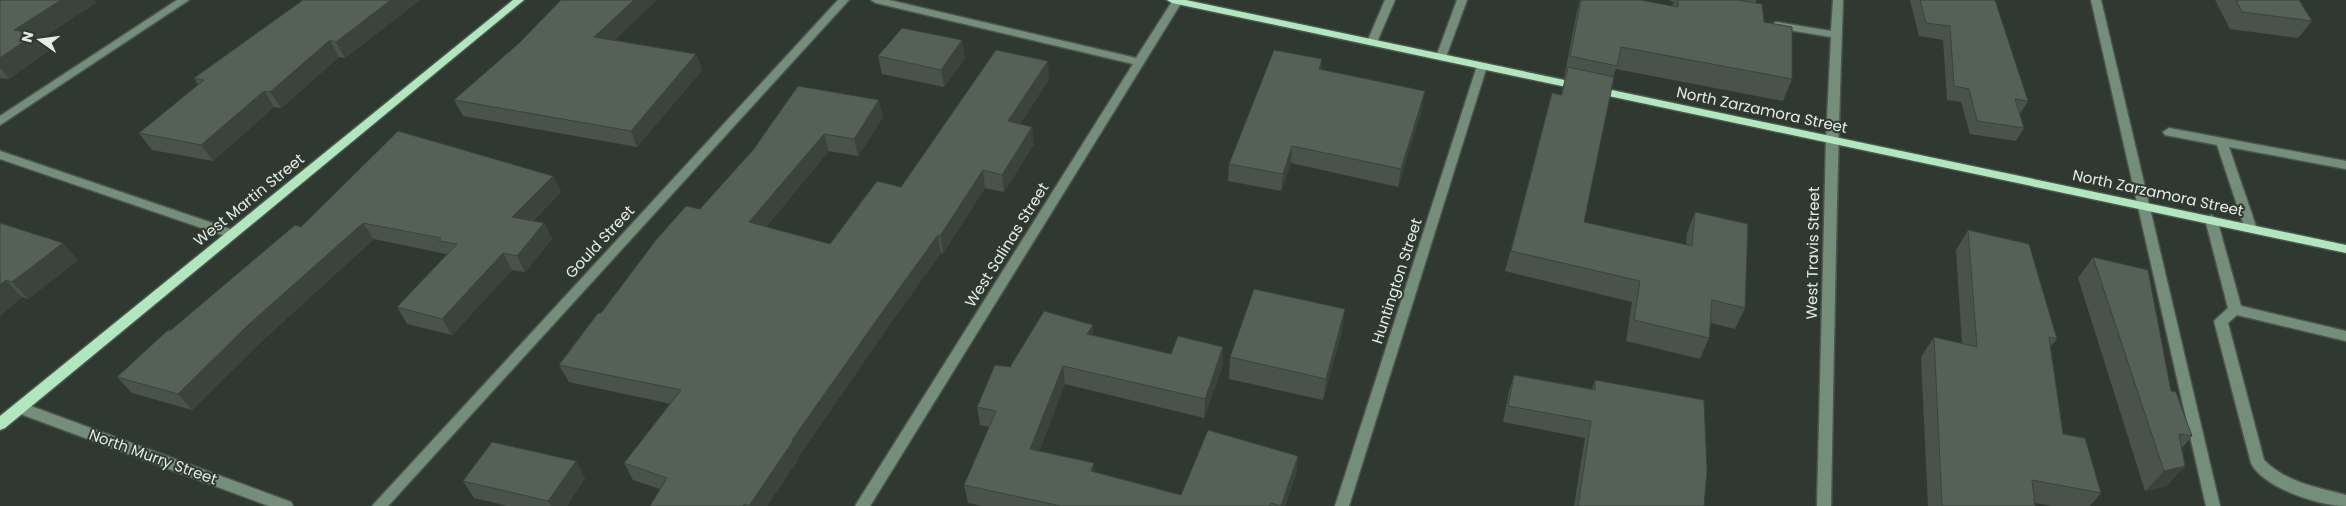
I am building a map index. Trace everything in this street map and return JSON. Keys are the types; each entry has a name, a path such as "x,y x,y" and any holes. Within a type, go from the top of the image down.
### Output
{"main road":[{"name":"West Martin Street","path":"0,424 518,0"},
{"name":"North Zarzamora Street","path":"1176,0 2346,248"}],"street":[{"path":"0,121 184,0"},
{"name":"Gould Street","path":"379,506 844,0"},
{"path":"876,0 1140,62"},
{"name":"West Salinas Street","path":"862,506 1140,62 1176,0"},
{"path":"1372,42 1390,0"},
{"path":"1441,57 1462,0"},
{"name":"West Travis Street","path":"1824,506 1832,140 1838,0"},
{"path":"2096,0 2145,205 2213,506"},
{"path":"1761,22 1838,35"},
{"name":"Huntington Street","path":"1342,506 1482,66"},
{"path":"2169,132 2346,164"},
{"path":"2222,142 2251,228"},
{"path":"0,155 232,234"},
{"path":"2211,219 2235,310"},
{"path":"2235,310 2346,336"},
{"path":"2235,310 2221,322 2258,463 2269,475 2284,485 2346,501"},
{"name":"North Murry Street","path":"20,408 286,506"}],"building":[{"path":"0,0 61,0 14,30 35,34 0,58"},
{"path":"303,0 391,0 336,42 330,40 270,92 264,91 201,145 139,133 204,80 194,78"},
{"path":"561,0 634,0 594,37 696,54 631,131 454,100 519,43"},
{"path":"1581,0 1640,0 1678,7 1678,0 1739,0 1762,4 1764,22 1792,27 1792,79 1621,47 1617,66 1570,56"},
{"path":"1739,0 1756,0 1756,3"},
{"path":"1920,0 1995,0 2028,101 2015,99 2024,128 1977,121 1969,89 1954,86 1950,26 1926,23"},
{"path":"2236,0 2299,0 2312,21 2242,12"},
{"path":"902,28 962,40 941,70 878,56"},
{"path":"996,50 1048,61 1008,121 1032,127 1002,175 983,170 940,236 938,235 792,440 749,506 745,504 743,506 650,506 667,478 624,463 681,390 559,365 598,313 601,313 656,240 686,206 700,209 753,150 798,86 879,100 854,139 824,134 749,222 830,244 877,181 901,187"},
{"path":"1274,50 1322,59 1319,69 1425,91 1401,169 1292,146 1283,174 1229,164"},
{"path":"1568,67 1614,77 1584,222 1692,246 1695,212 1748,224 1745,308 1712,300 1709,338 1634,320 1640,281 1511,251 1552,93 1562,95"},
{"path":"398,131 553,176 512,217 544,223 517,256 503,253 442,319 397,307 457,244 439,241 441,238 363,223 248,325 178,394 117,377 168,330 171,330 295,225 301,227"},
{"path":"0,223 63,243 12,282 6,280 0,285"},
{"path":"1968,230 2029,244 2057,339 2049,337 2063,434 2085,438 2101,493 2032,480 2035,506 1942,506 1934,337 1977,347"},
{"path":"2093,257 2148,270 2171,391 2176,392 2192,436 2179,434 2185,466 2164,471"},
{"path":"1254,289 1345,309 1326,379 1230,357"},
{"path":"1044,311 1093,325 1087,334 1171,354 1178,336 1223,347 1205,399 1063,366 1030,449 1094,463 1091,471 1181,495 1208,430 1298,456 1281,506 1271,503 1270,506 1061,506 964,485 996,411 977,407 995,365 1010,367"},
{"path":"1514,375 1595,390 1595,380 1704,400 1707,471 1704,506 1578,506 1591,421 1508,406"},
{"path":"492,442 576,461 548,501 463,481"}]}
